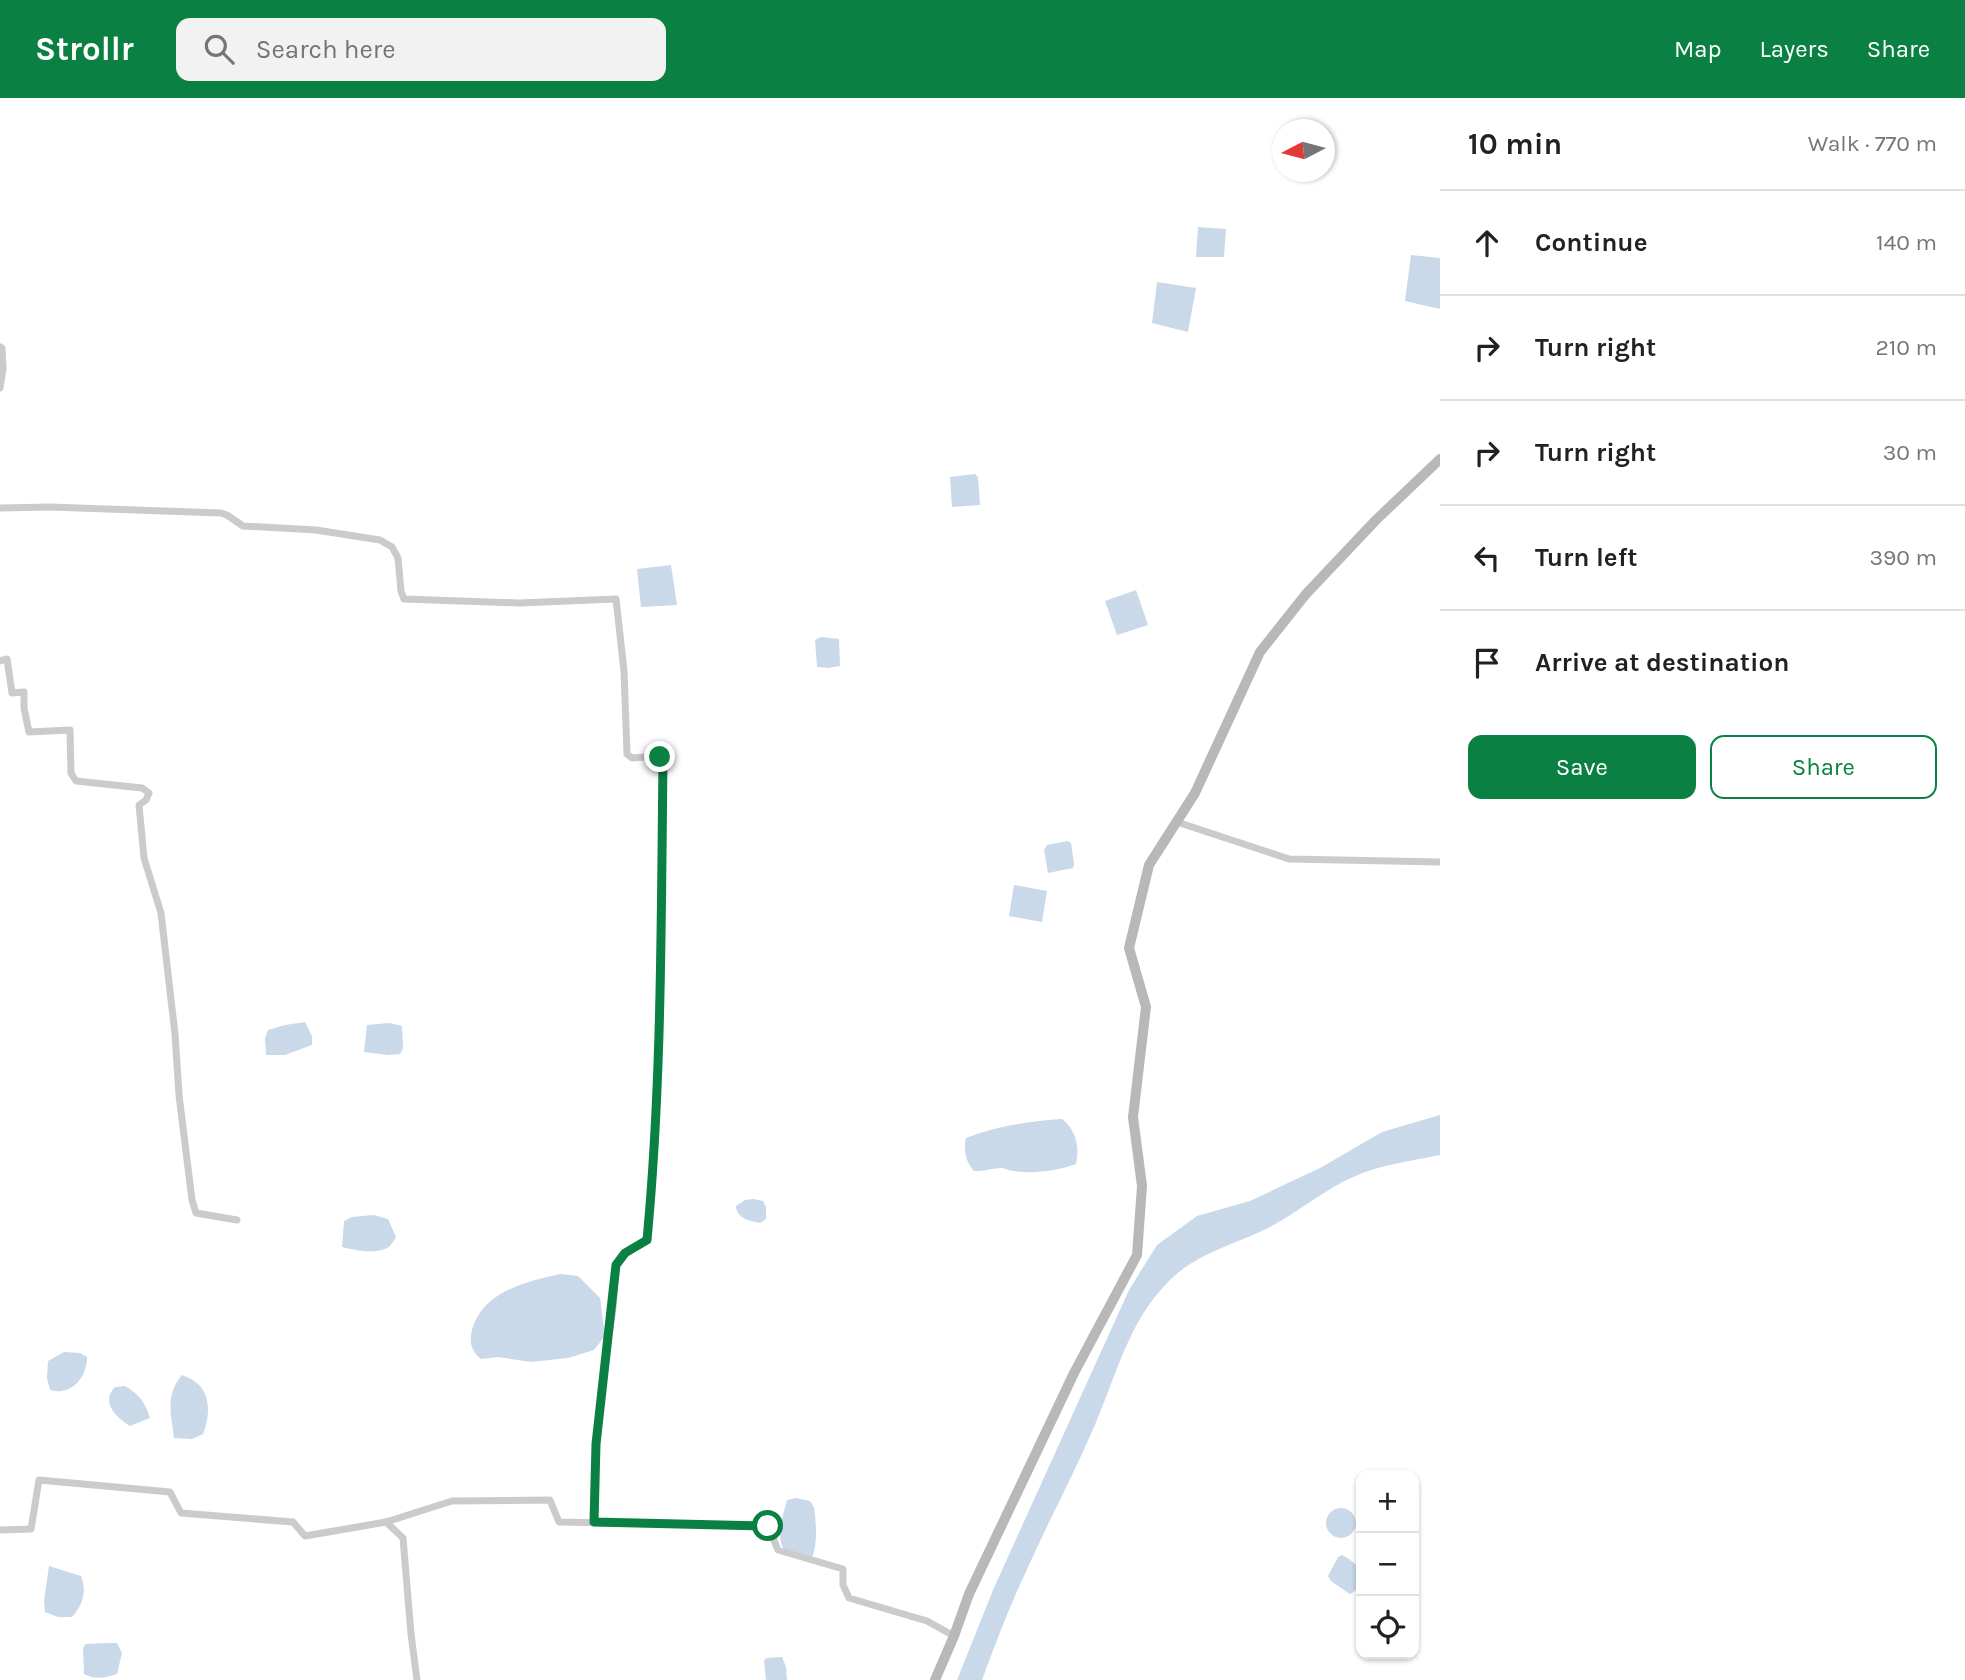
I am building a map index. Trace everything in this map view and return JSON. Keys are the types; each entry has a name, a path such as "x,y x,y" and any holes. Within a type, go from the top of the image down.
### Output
{"main road":[{"path":"935,1680 969,1594 1073,1373 1137,1255 1142,1186 1133,1117 1146,1007 1129,948 1149,866 1195,793 1260,652 1306,594 1376,520 1440,459"}],"street":[{"path":"0,347 3,369 0,388"},
{"path":"0,508 50,507 220,513 227,514 243,526 316,530 380,540 392,547 398,558 404,599 519,603 616,598 624,671 627,754 632,758 657,756 663,761 659,1017 647,1240 625,1253 616,1265 596,1444 594,1522"},
{"path":"0,661 8,659 12,693 24,692 29,732 70,730 71,773 76,781 142,789 149,793 146,800 139,805 140,827 144,858 161,913 192,1200 196,1213 237,1220"},
{"path":"1177,822 1289,859 1440,862"},
{"path":"0,1530 31,1529 38,1480 170,1492 181,1513 293,1522 305,1536 386,1522 452,1501 550,1500 559,1522 768,1526 778,1550 843,1569 843,1585 849,1598 927,1621 954,1636"},
{"path":"386,1522 402,1538 417,1680"}],"water":[{"path":"1198,227 1226,229 1224,257 1196,257"},
{"path":"1411,255 1440,258 1440,309 1405,301"},
{"path":"1157,282 1196,288 1188,332 1152,323"},
{"path":"975,474 978,477 980,505 952,507 950,477"},
{"path":"671,565 677,605 641,607 637,569"},
{"path":"1136,590 1148,625 1117,635 1105,601"},
{"path":"821,637 839,639 840,666 817,667 815,640"},
{"path":"1068,841 1071,843 1073,868 1048,873 1044,850 1047,845"},
{"path":"1014,885 1047,891 1042,922 1009,916"},
{"path":"305,1022 312,1036 312,1045 285,1055 266,1055 265,1038 268,1030"},
{"path":"390,1023 402,1026 403,1048 400,1054 364,1052 367,1025"},
{"path":"1440,1115 1440,1155 1374,1169 1353,1177 1266,1229 1190,1264 1154,1298 1124,1351 1086,1446 1032,1557 982,1680 957,1680 993,1590 1129,1290 1157,1245 1197,1216 1250,1201 1320,1168 1382,1132"},
{"path":"1062,1119 1071,1128 1076,1139 1076,1164 1053,1170 1028,1172 1002,1168 974,1171 969,1164 965,1151 966,1138 1013,1125"},
{"path":"745,1200 763,1201 766,1207 766,1219 760,1223 744,1218 737,1210 736,1206"},
{"path":"374,1215 388,1219 396,1237 389,1247 372,1251 342,1247 344,1221 352,1217"},
{"path":"560,1274 578,1276 600,1298 605,1336 594,1350 568,1358 531,1362 498,1357 481,1359 475,1353 471,1334 486,1306 507,1290"},
{"path":"64,1352 80,1353 87,1357 84,1371 77,1383 71,1387 58,1391 50,1390 47,1378 48,1361"},
{"path":"182,1375 198,1384 206,1395 207,1422 203,1434 192,1439 174,1438 171,1397"},
{"path":"125,1386 141,1399 150,1418 130,1426 115,1414 109,1404 109,1398 115,1387"},
{"path":"796,1498 810,1501 814,1507 816,1539 812,1557 783,1548 781,1542 781,1524 787,1500"},
{"path":"1335,1509 1347,1509 1355,1517 1355,1529 1347,1537 1335,1537 1327,1529 1327,1517"},
{"path":"1342,1555 1356,1565 1356,1589 1350,1594 1328,1576 1338,1557"},
{"path":"49,1566 81,1576 83,1598 72,1617 58,1617 45,1612"},
{"path":"117,1643 122,1653 117,1674 100,1678 84,1674 85,1644"},
{"path":"782,1657 787,1680 766,1680 764,1660"}],"route":[{"path":"660,757 663,761 659,1017 652,1186 647,1240 625,1253 616,1265 596,1444 594,1522 768,1526"}]}
